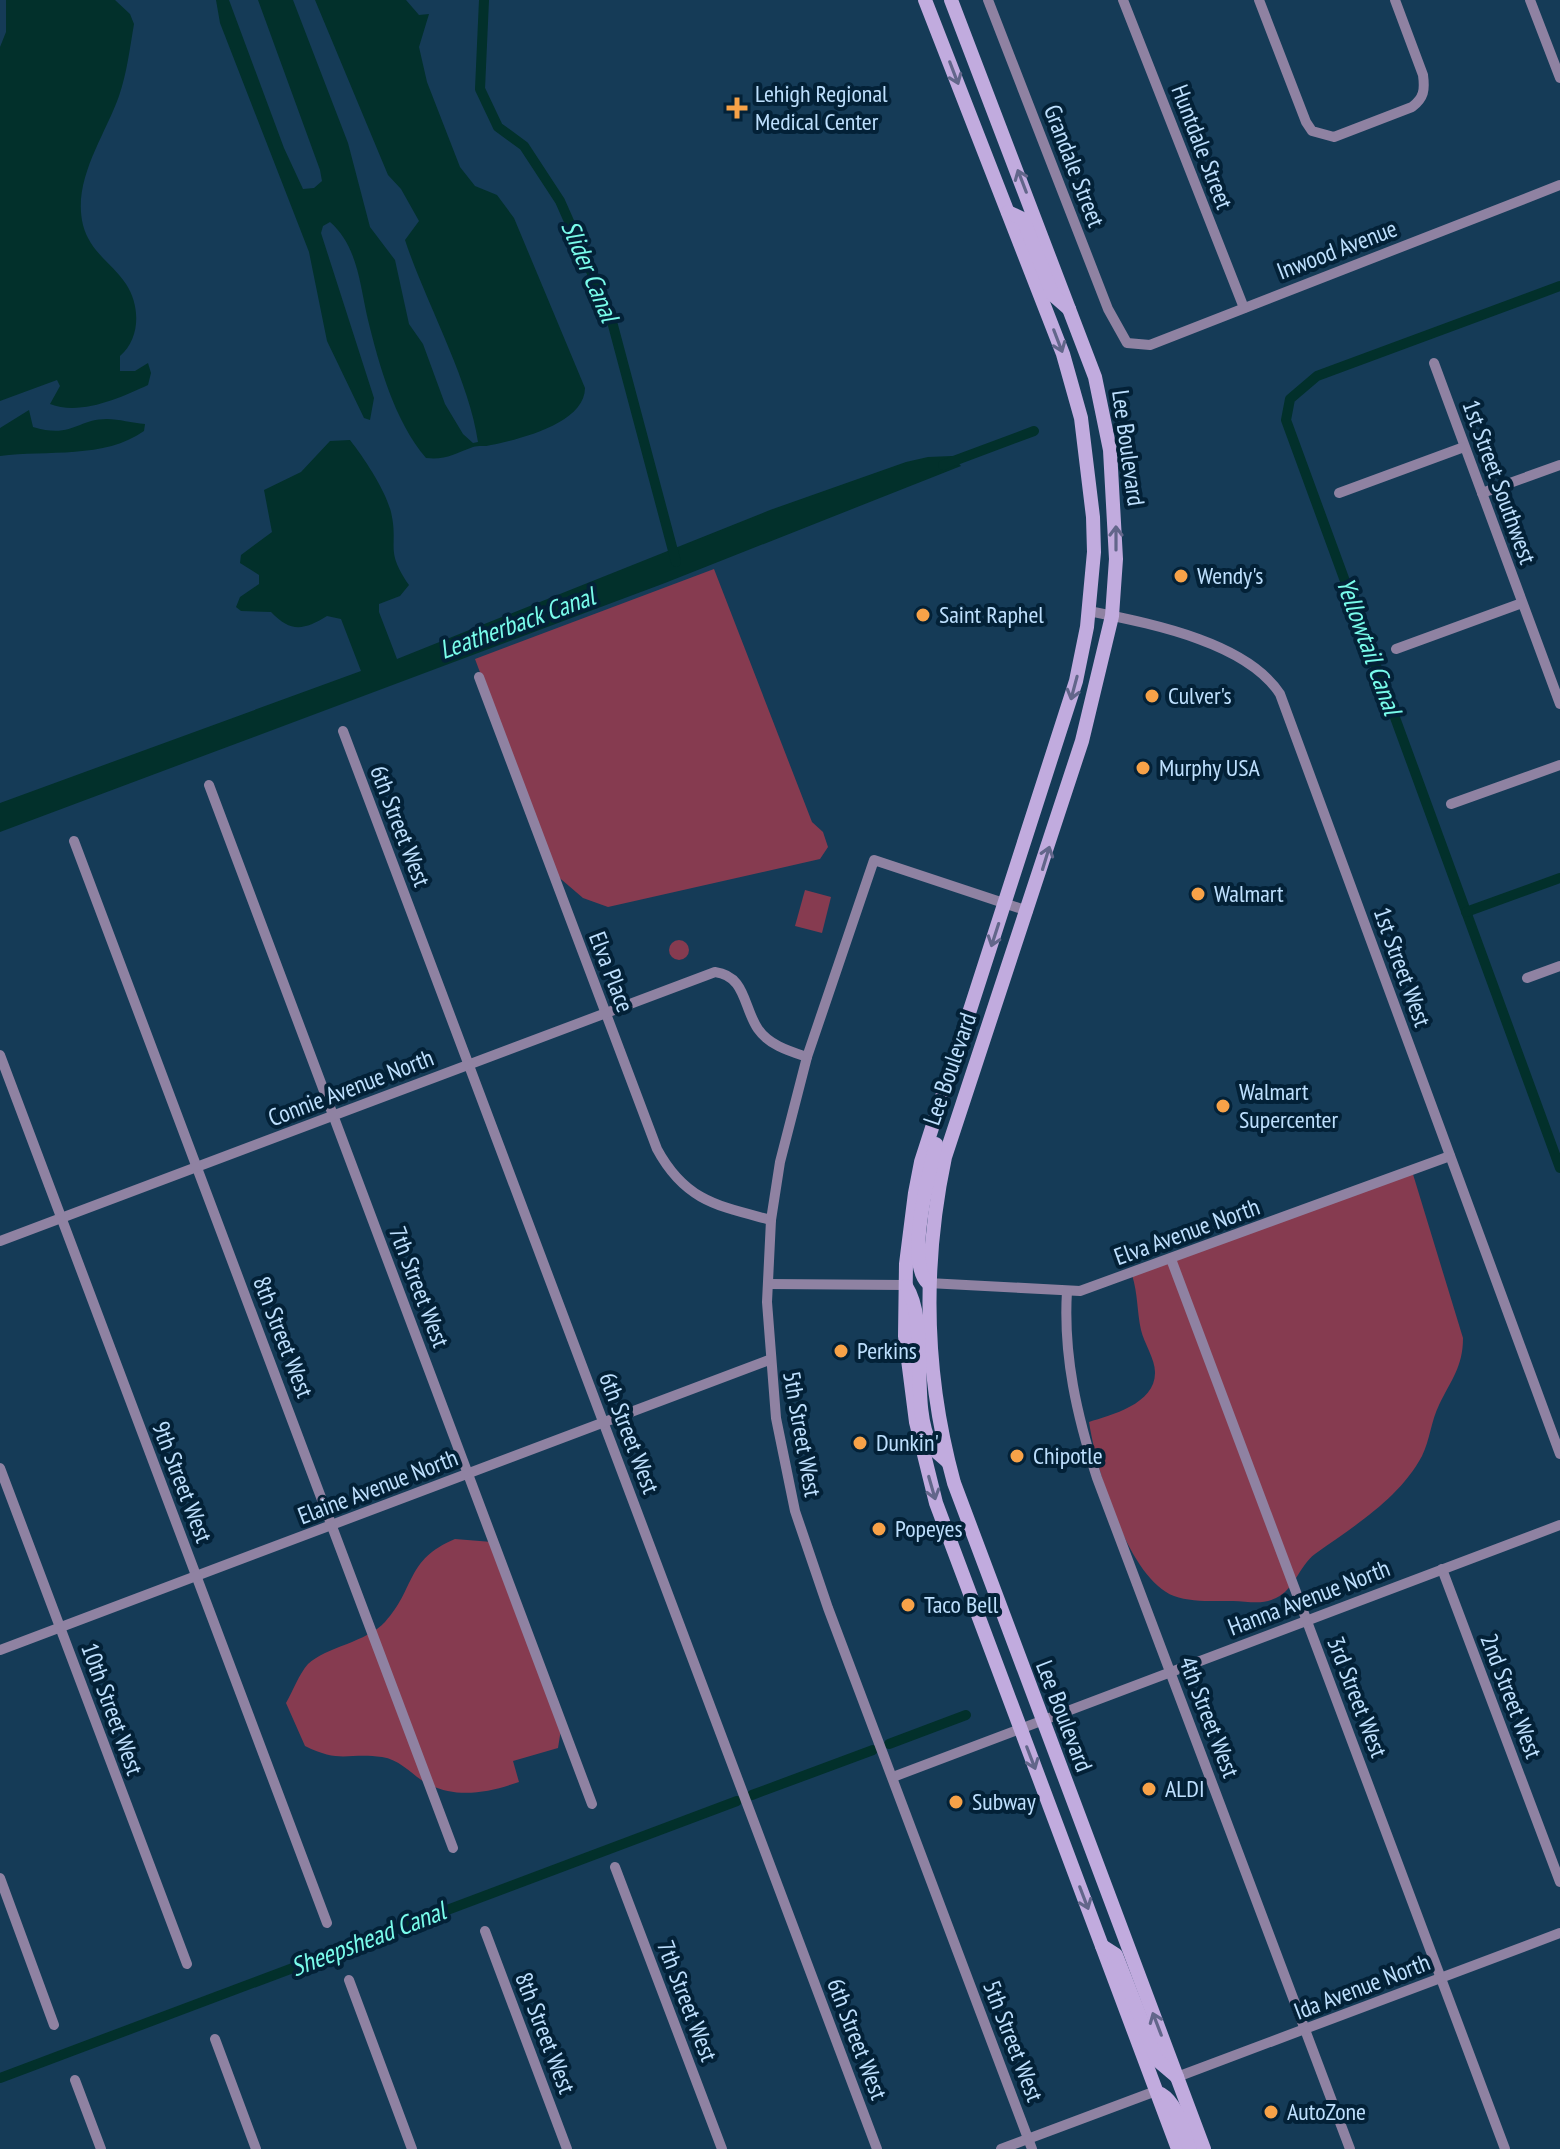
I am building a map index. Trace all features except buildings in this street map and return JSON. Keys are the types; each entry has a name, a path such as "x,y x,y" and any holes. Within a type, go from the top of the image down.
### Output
{"main road":[{"name":"Lee Boulevard","path":"925,0 1063,354 1086,444 1094,528 1089,611 1076,681 941,1101 915,1193 905,1285 909,1378 926,1466 1020,1728 1178,2149"},
{"name":"Lee Boulevard","path":"951,0 1095,377 1110,450 1116,510 1112,616 1082,741 945,1157 932,1224 928,1283 932,1376 949,1463 1041,1720 1204,2149"},
{"path":"1008,212 1023,219 1053,295 1072,312"},
{"path":"928,1283 918,1268 925,1192 943,1112 941,1101"},
{"path":"905,1285 915,1304 920,1382 931,1444 949,1463"},
{"path":"1102,1945 1116,1955 1157,2060 1177,2077"},
{"path":"1156,2091 1169,2098 1190,2149"}],"street":[{"name":"Grandale Street","path":"988,0 1108,309 1118,332 1127,343"},
{"name":"Huntdale Street","path":"1123,0 1244,308"},
{"path":"1259,0 1306,122 1312,131 1334,137 1412,107 1421,100 1425,88 1423,75 1395,0"},
{"path":"1530,0 1560,78"},
{"name":"Inwood Avenue","path":"1127,343 1150,345 1560,185"},
{"name":"1st Street Southwest","path":"1434,363 1560,704"},
{"path":"1339,493 1464,447"},
{"path":"1482,493 1560,465"},
{"path":"1396,649 1522,603"},
{"name":"1st Street West","path":"1089,611 1240,656 1264,674 1280,694 1450,1156 1556,1430 1560,1454"},
{"name":"Elva Place","path":"479,677 651,1137 673,1176 690,1192 713,1204 771,1220"},
{"name":"6th Street West","path":"343,731 877,2149"},
{"path":"1451,804 1560,765"},
{"name":"7th Street West","path":"209,785 592,1804"},
{"name":"8th Street West","path":"74,841 453,1848"},
{"name":"5th Street West","path":"1028,911 874,860 807,1057 788,1123 771,1220 768,1284 769,1360 777,1425 795,1511 828,1608 1030,2144"},
{"path":"1527,978 1560,966"},
{"name":"Connie Avenue North","path":"0,1241 715,972 729,973 738,982 751,1016 769,1040 807,1057"},
{"name":"9th Street West","path":"0,1055 327,1923"},
{"name":"Elva Avenue North","path":"928,1283 1067,1291 1097,1286 1450,1156"},
{"name":"3rd Street West","path":"1171,1259 1505,2149"},
{"path":"768,1284 905,1285"},
{"name":"4th Street West","path":"1067,1291 1068,1368 1080,1424 1350,2149"},
{"name":"Elaine Avenue North","path":"0,1650 769,1360"},
{"name":"10th Street West","path":"0,1468 187,1964"},
{"name":"Hanna Avenue North","path":"893,1777 1560,1525"},
{"name":"2nd Street West","path":"1442,1569 1560,1882"},
{"name":"7th Street West","path":"615,1867 722,2149"},
{"path":"0,1878 54,2025"},
{"name":"8th Street West","path":"485,1931 567,2149"},
{"name":"Ida Avenue North","path":"1177,2077 1560,1933"},
{"path":"349,1980 412,2149"},
{"path":"215,2039 256,2149"},
{"path":"75,2080 101,2149"},
{"path":"1001,2149 1030,2144 1156,2091"}],"shaded area":[{"path":"714,569 812,822 823,832 828,847 820,859 608,907 583,898 555,874 475,659"},
{"path":"805,890 831,897 822,933 795,926"},
{"path":"679,940 686,943 689,950 686,957 679,960 672,957 669,950 672,943"},
{"path":"1412,1171 1463,1338 1459,1365 1436,1411 1422,1456 1388,1499 1315,1554 1288,1589 1276,1598 1252,1602 1194,1600 1174,1596 1157,1585 1128,1545 1107,1492 1089,1422 1131,1406 1148,1392 1153,1383 1155,1367 1141,1330 1132,1275"},
{"path":"455,1539 492,1542 562,1723 558,1748 513,1761 519,1782 497,1789 463,1793 430,1785 389,1759 327,1755 305,1746 286,1703 305,1668 325,1653 377,1629 395,1610 427,1556"}],"water":[{"path":"6,0 115,0 130,14 134,24 122,87 86,175 81,208 83,225 91,243 126,284 134,303 135,332 120,356 120,371 135,371 148,363 151,373 148,385 87,407 50,404 60,386 57,380 0,401 0,47 6,32"},
{"path":"216,0 229,0 284,148 303,189 314,188 322,181 320,170 258,0 293,0 348,143 370,227 395,260 409,324 423,344 445,404 463,434 473,443 478,442 466,392 405,240 419,221 401,189 388,175 315,0 406,0 419,15 429,14 419,47 427,82 460,167 475,186 497,195 514,218 585,388 575,411 534,434 489,446 475,446 445,457 426,458 405,428 397,410 372,337 352,255 347,243 330,222 323,226 321,233 374,398 370,420 364,418 327,341 309,252 220,23"},
{"path":"29,410 33,427 46,430 66,430 107,419 145,424 144,431 129,440 94,450 0,456 0,428"},
{"path":"350,440 374,474 388,503 393,524 394,555 409,585 400,596 379,604 379,612 397,659 770,510 906,462 952,456 961,466 665,583 0,832 0,803 361,671 341,619 327,616 298,627 285,623 271,612 241,611 236,607 240,597 259,584 259,575 240,563 241,555 272,532 264,490 301,472 330,441"}],"waterway":[{"name":"Slider Canal","path":"484,0 480,89 498,127 524,146 560,201 610,314 676,562"},
{"name":"Yellowtail Canal","path":"1560,286 1317,376 1290,399 1286,420 1560,1168"},
{"name":"Leatherback Canal","path":"943,465 1034,431"},
{"path":"1466,912 1560,878"},
{"name":"Sheepshead Canal","path":"889,1744 966,1715"},
{"name":"Sheepshead Canal","path":"752,1795 873,1750"},
{"name":"Sheepshead Canal","path":"0,2078 737,1801"}],"place":[{"name":"Lehigh Regional Medical Center","path":"737,108"},
{"name":"Wendy's","path":"1181,576"},
{"name":"Saint Raphel","path":"923,615"},
{"name":"Culver's","path":"1152,696"},
{"name":"Murphy USA","path":"1143,768"},
{"name":"Walmart","path":"1198,894"},
{"name":"Walmart Supercenter","path":"1223,1106"},
{"name":"Perkins","path":"841,1351"},
{"name":"Dunkin'","path":"860,1443"},
{"name":"Chipotle","path":"1017,1456"},
{"name":"Popeyes","path":"879,1529"},
{"name":"Taco Bell","path":"908,1605"},
{"name":"ALDI","path":"1149,1789"},
{"name":"Subway","path":"956,1802"},
{"name":"AutoZone","path":"1271,2112"}]}
